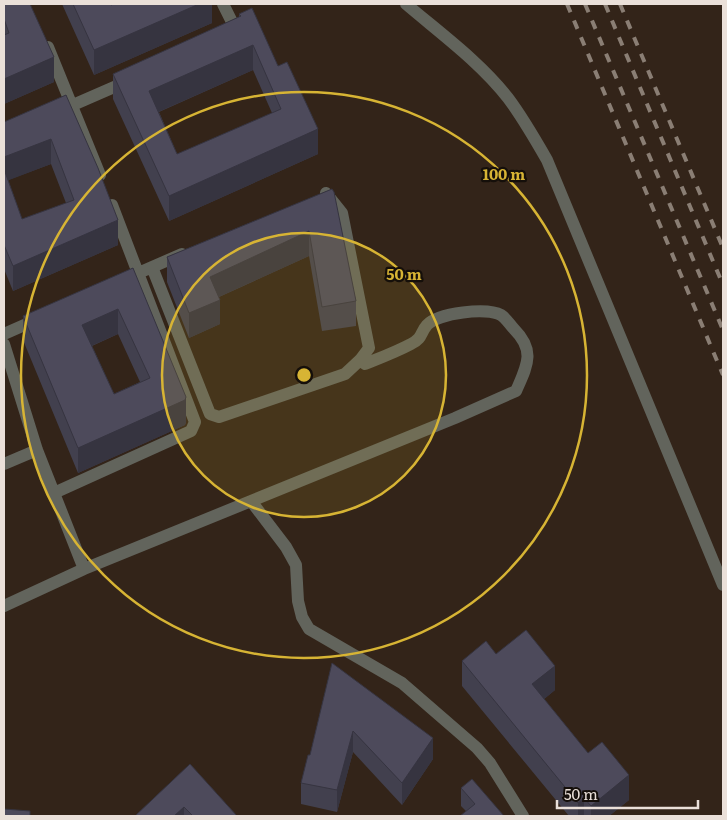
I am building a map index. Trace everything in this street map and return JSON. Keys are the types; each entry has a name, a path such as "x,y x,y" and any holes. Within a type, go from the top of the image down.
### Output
{"street":[{"path":"222,39 231,36 234,26 224,4"},
{"path":"406,4 483,70 508,97 530,129 547,160 723,586"},
{"path":"44,37 73,105 139,273 195,422 191,431 54,493"},
{"path":"56,112 143,74"},
{"path":"152,267 210,414 219,417 345,374 360,360 369,348 342,213 326,193 317,197"},
{"path":"112,285 198,247"},
{"path":"4,606 84,569 455,418 516,391 528,363 527,351 522,337 501,315 474,311 436,319 427,325 421,337 411,344 365,364"},
{"path":"4,334 49,314"},
{"path":"4,344 36,450 84,569"},
{"path":"4,464 36,450"},
{"path":"251,501 286,547 296,565 298,601 302,617 309,629 402,683 476,748 490,763 523,816"}],"building":[{"path":"4,4 30,4 54,57 4,79 4,35 9,33 4,19"},
{"path":"73,4 111,5 199,4 94,50"},
{"path":"252,8 278,66 287,62 318,129 169,196 113,74 241,16 239,14","holes":["253,45 281,109 177,154 149,91"]},
{"path":"66,95 98,168 118,220 13,266 4,245 4,169 22,219 74,200 51,139 4,157 4,122"},
{"path":"332,189 356,301 322,307 309,231 210,277 220,300 189,313 167,257"},
{"path":"133,268 186,397 185,400 78,448 23,316","holes":["118,309 150,378 114,394 82,325"]},
{"path":"526,630 555,666 532,684 588,753 602,742 629,775 591,806 584,798 578,803 462,661 486,641 496,654"},
{"path":"332,663 433,738 402,783 353,731 337,790 301,783 308,755 310,755"},
{"path":"190,764 237,816 193,816 184,807 174,816 135,816"},
{"path":"472,779 504,816 460,816 475,804 461,788"},
{"path":"4,809 30,811 30,816 4,816"}],"railway":[{"path":"567,4 723,375"},
{"path":"585,4 723,330"},
{"path":"605,4 723,285"},
{"path":"620,4 723,248"}]}
